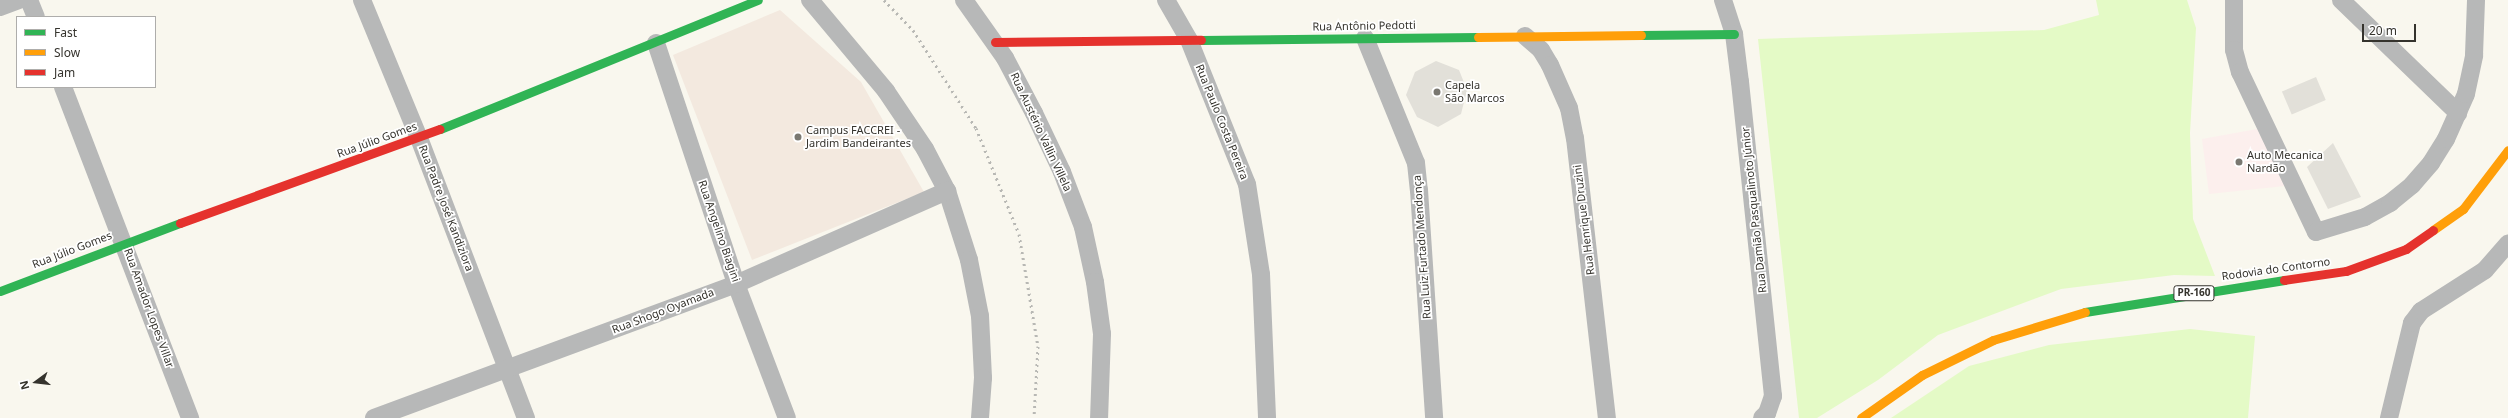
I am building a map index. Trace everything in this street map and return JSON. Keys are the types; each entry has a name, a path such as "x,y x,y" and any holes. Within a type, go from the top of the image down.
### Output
{"street":[{"path":"0,7 18,0"},
{"path":"29,0 36,16"},
{"name":"Rua Padre José Kandiziora","path":"362,0 419,138 526,418"},
{"name":"Rua Júlio Gomes","path":"0,291 124,242 419,138 656,43 758,0"},
{"path":"810,0 886,91 925,149 947,191 969,260 980,316 983,378 980,418"},
{"name":"Rua Austério Vallin Villela","path":"964,0 995,42 1034,113 1062,172 1083,228 1095,282 1102,334 1100,418"},
{"name":"Rua Paulo Costa Pereira","path":"1166,0 1189,40 1247,184 1253,213 1261,274 1267,418"},
{"name":"Rua Damião Pasqualinoto Júnior","path":"1723,0 1734,34 1773,396 1767,413 1762,418"},
{"path":"2234,0 2234,50 2240,72 2316,232 2365,217 2390,203 2412,185 2431,163 2446,139 2458,113 2471,75 2476,0"},
{"path":"2341,0 2458,113"},
{"name":"Rua Antônio Pedotti","path":"995,42 1734,34"},
{"name":"Rua Henrique Druzini","path":"1526,36 1541,50 1550,65 1569,108 1576,145 1607,418"},
{"name":"Rua Luiz Furtado Mendonça","path":"1365,38 1416,163 1434,418"},
{"name":"Rua Angelino Biagini","path":"656,43 736,284 787,418"},
{"name":"Rua Amador Lopes Villar","path":"64,88 190,418"},
{"name":"Rodovia do Contorno","path":"1861,418 1922,375 1993,340 2070,315 2136,302 2346,271 2406,249 2462,209 2508,150"},
{"name":"Rua Shogo Oyamada","path":"374,418 508,370 736,284 947,191"},
{"path":"2389,418 2412,323 2420,311 2485,270 2508,244"}],"shaded area":[{"name":"Campus FACCREI - Jardim Bandeirantes","path":"780,10 861,82 924,192 752,260 673,55"},
{"name":"Auto Mecanica Nardão","path":"2257,129 2285,186 2209,194 2202,139"}],"green space":[{"path":"2096,0 2187,0 2196,28 2190,133 2193,219 2215,276 2174,275 2061,289 1938,335 1878,380 1817,418 1799,418 1758,39 2044,30 2099,15"},
{"path":"2190,329 2255,336 2248,418 1891,418 1969,366 2049,345"}],"building":[{"name":"Capela São Marcos","path":"1436,61 1459,70 1467,90 1461,114 1438,127 1417,117 1406,95 1415,72"},
{"path":"2316,77 2326,100 2292,114 2282,91"},
{"path":"2333,143 2361,197 2328,209 2307,167"}],"railway":[{"path":"884,0 913,30 976,128 1019,234 1038,346 1034,418"}],"traffic: fast":[{"path":"440,129 758,0"},
{"path":"1641,35 1734,34"},
{"path":"1201,40 1478,37"},
{"path":"0,291 180,223"},
{"path":"2085,312 2284,280"}],"traffic: slow":[{"path":"1478,37 1641,35"},
{"path":"2433,230 2463,209 2508,150"},
{"path":"1861,418 1922,375 1993,340 2085,312"}],"traffic: jam":[{"path":"995,42 1201,40"},
{"path":"180,223 440,129"},
{"path":"2284,280 2346,271 2406,249 2433,230"}],"place":[{"name":"Capela São Marcos","path":"1437,92"},
{"name":"Campus FACCREI - Jardim Bandeirantes","path":"798,137"},
{"name":"Auto Mecanica Nardão","path":"2239,162"}]}
